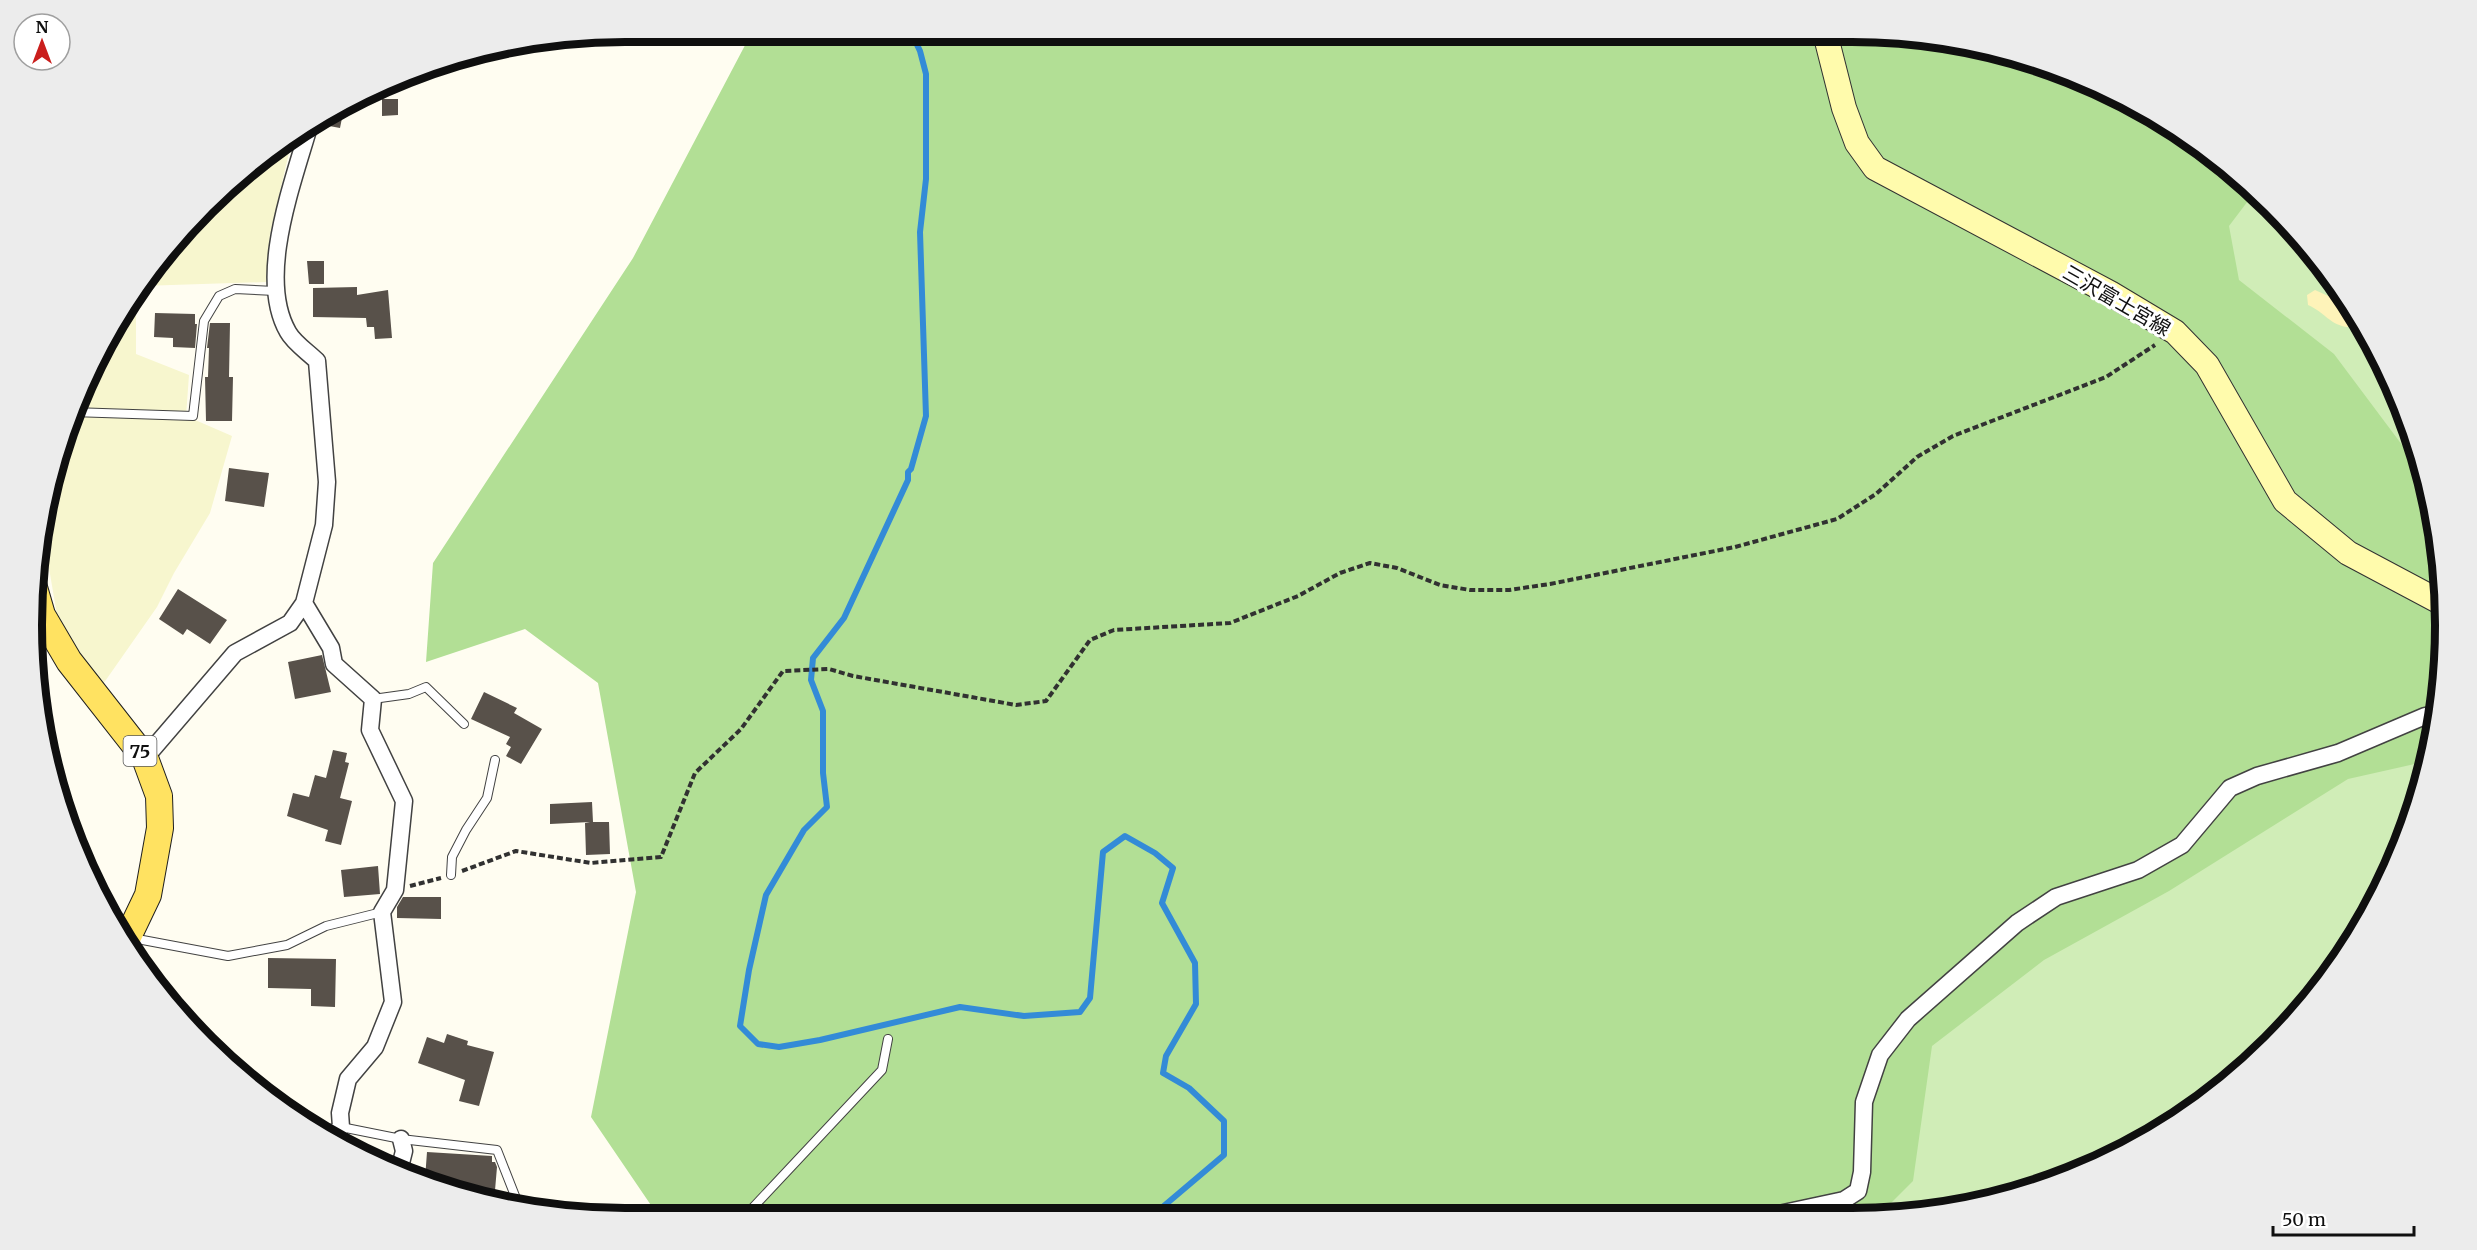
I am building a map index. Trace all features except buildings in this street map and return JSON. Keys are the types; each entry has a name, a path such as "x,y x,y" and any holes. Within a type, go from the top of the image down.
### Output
{"main road":[{"name":"三沢富士宮線","path":"1827,42 1844,108 1857,143 1875,168 2110,293 2175,332 2207,365 2285,501 2348,553 2434,599"},
{"name":"75","path":"42,615 69,661 146,758 159,796 160,828 148,895 130,933"}],"street":[{"path":"146,758 235,653 290,623 304,603 324,525 327,482 317,361 289,335 279,314 275,291 279,234 306,137"},
{"path":"304,603 331,648 334,664 373,699 370,730 405,801 395,890 382,912 393,1002 375,1047 348,1079 340,1113 341,1127"},
{"path":"1807,1208 1844,1200 1858,1191 1862,1172 1864,1102 1880,1055 1908,1019 2017,923 2056,897 2138,870 2182,845 2230,788 2257,776 2338,753 2428,716"},
{"path":"401,1139 404,1151 401,1163"}],"lane":[{"path":"82,412 193,416 204,321 219,296 235,290 275,291"},
{"path":"373,699 409,694 426,687 464,724"},
{"path":"451,875 452,857 487,798 495,760"},
{"path":"135,940 228,956 287,945 326,927 382,912"},
{"path":"752,1208 882,1070 888,1039"},
{"path":"331,1129 341,1127 401,1139 497,1150 516,1198"}],"path":[{"path":"395,890 451,875 516,851 591,863 661,857 695,773 741,729 783,671 829,669 853,676 1016,705 1030,705 1046,701 1090,640 1114,630 1230,623 1298,596 1341,573 1370,563 1397,568 1440,585 1470,590 1509,590 1735,547 1837,519 1876,494 1917,457 1944,441 2015,411 2106,377 2175,332"}],"green space":[{"path":"747,42 1852,42 1928,47 2003,62 2075,86 2144,120 2207,162 2249,199 2229,226 2239,280 2334,354 2409,454 2424,511 2434,587 2434,663 2424,739 2418,763 2348,779 2169,891 2044,960 1932,1046 1913,1181 1887,1207 653,1208 591,1117 636,892 598,683 525,629 426,662 433,563 633,258"},
{"path":"2111,103 2144,120 2207,162 2264,213 2315,270 2337,301 2375,367 2391,402 2415,474 2424,511 2434,587 2434,663 2430,701 2424,739 2404,812 2375,883 2337,949 2315,980 2264,1037 2236,1063 2207,1088 2143,1130 2075,1164 2003,1188 1966,1197 1890,1207 1719,1208 1965,654"},
{"path":"290,148 270,235 266,282 151,286 213,213 270,162"},
{"path":"136,307 136,354 189,375 186,416 232,436 210,513 174,573 157,607 101,687 58,621 47,554 62,474 86,402 102,367"},
{"path":"2118,1144 2084,1160 2093,1153"}],"sand":[{"path":"2315,290 2336,300 2350,322 2348,327 2337,324 2308,305 2307,295"}],"waterway":[{"path":"916,42 926,74 926,179 920,232 926,416 911,469 908,472 908,480 844,618 813,658 811,680 823,711 823,773 827,807 804,830 766,895 749,970 740,1026 758,1044 779,1047 820,1040 960,1007 1024,1016 1080,1012 1090,998 1103,852 1125,836 1155,853 1173,868 1162,903 1195,963 1196,1004 1166,1056 1163,1073 1189,1088 1224,1121 1224,1155 1161,1208"}]}
